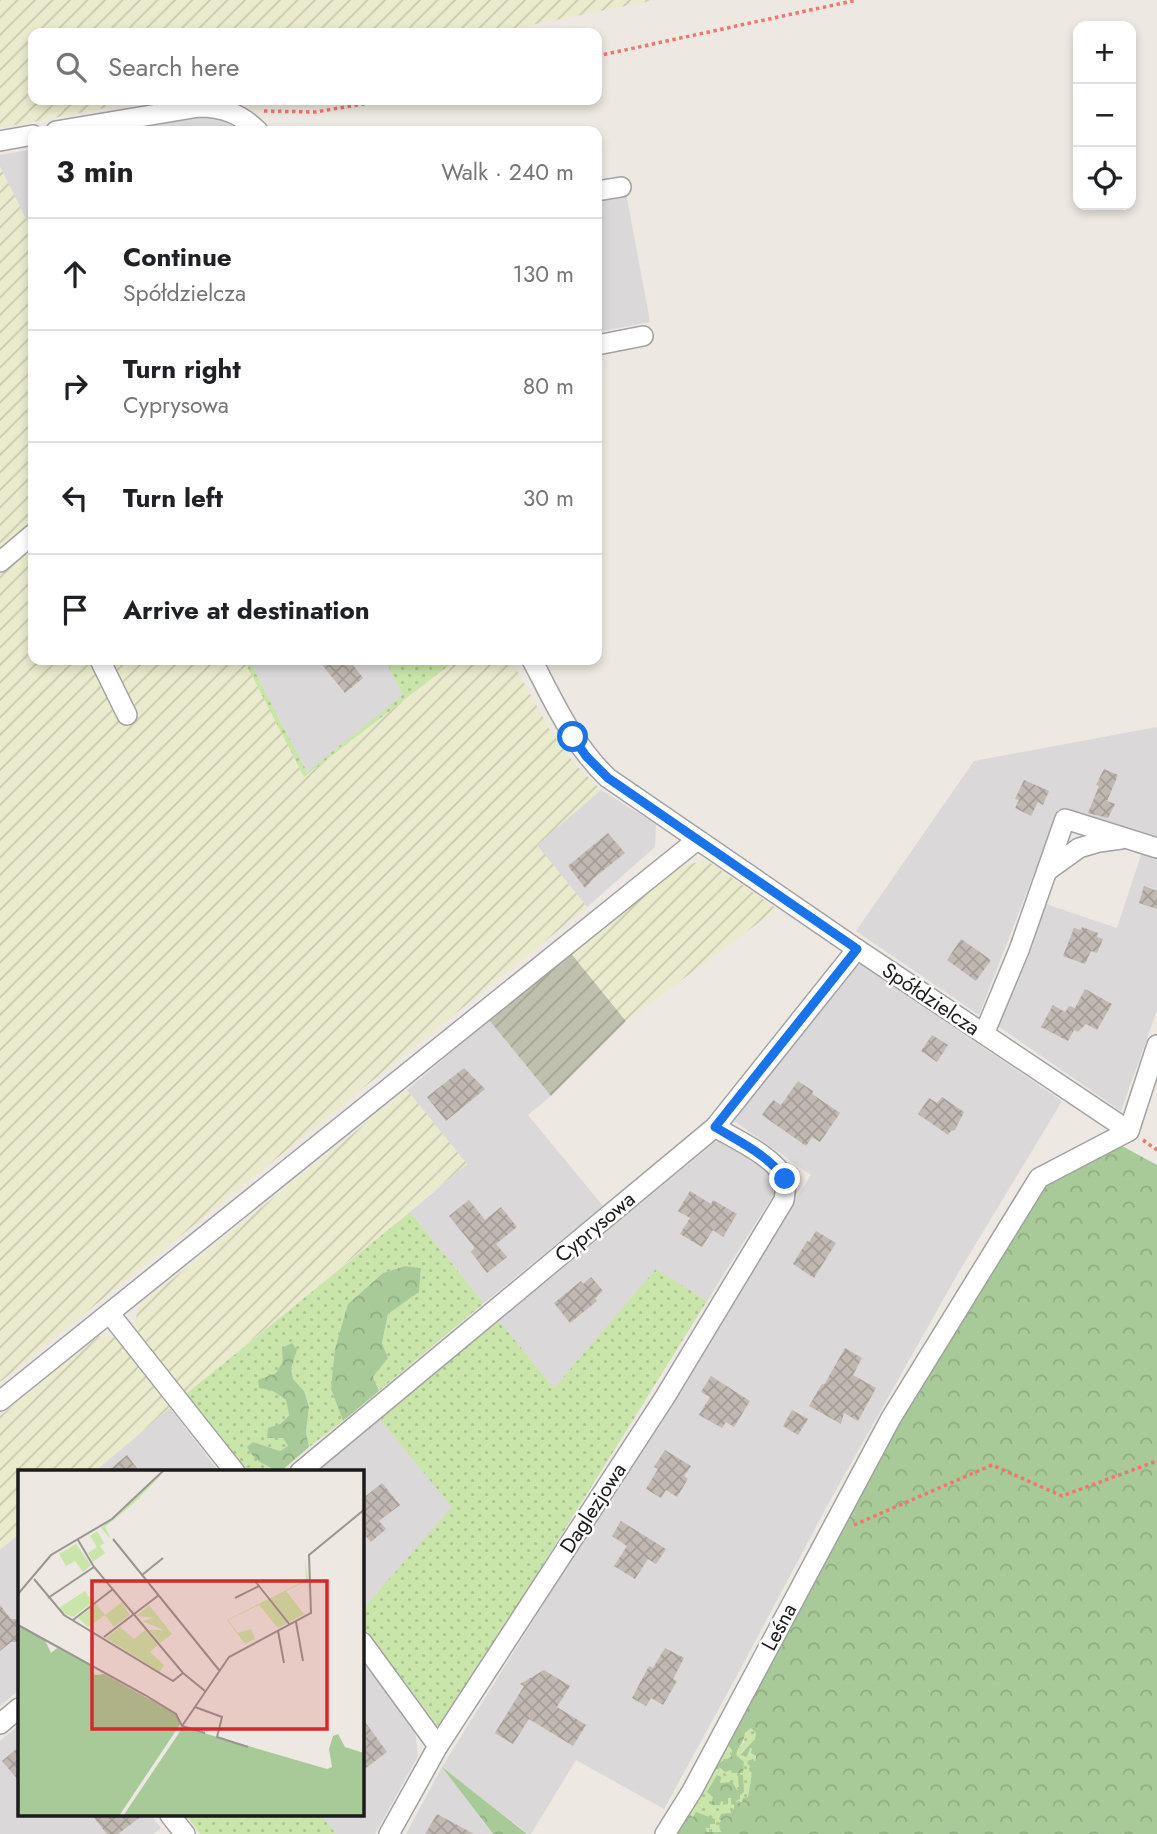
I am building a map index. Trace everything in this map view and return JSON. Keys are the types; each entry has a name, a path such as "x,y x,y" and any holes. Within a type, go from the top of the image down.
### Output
{"street":[{"path":"86,126 199,107 230,111 252,126"},
{"path":"0,141 28,136"},
{"path":"602,190 621,187"},
{"path":"602,344 643,336"},
{"path":"0,562 28,538"},
{"path":"102,665 127,715"},
{"name":"Spółdzielcza","path":"535,665 569,730 595,766 608,778 1129,1131"},
{"path":"984,1034 1019,950 1065,819 1157,848"},
{"path":"1047,871 1079,848 1127,838"},
{"path":"0,1401 697,840"},
{"name":"Cyprysowa","path":"302,1470 715,1127 857,949"},
{"path":"1129,1131 1157,1045"},
{"name":"Daglezjowa","path":"389,1834 438,1746 665,1397 784,1200 785,1179 776,1166 715,1127"},
{"name":"Leśna","path":"665,1834 692,1791 891,1418 1039,1178 1129,1131"},
{"path":"110,1314 233,1470"},
{"path":"364,1645 438,1746"},
{"path":"0,1724 18,1709"},
{"path":"171,1816 185,1834"}],"path":[{"path":"602,56 857,0"},
{"path":"230,111 315,111 354,105"},
{"path":"827,1538 992,1465 1062,1496 1157,1461"}],"shaded area":[{"path":"0,0 655,0 515,28 28,28 28,105 122,105 0,128"},
{"path":"210,115 239,126 151,126"},
{"path":"28,150 28,223 0,167 0,155"},
{"path":"0,167 28,223 28,665 248,665 304,777 450,665 514,665 550,730 573,762 601,790 537,845 587,907 0,1382"},
{"path":"626,193 650,322 602,331 602,198"},
{"path":"252,665 388,665 404,695 307,772"},
{"path":"1157,727 1157,839 1059,809 979,1015 856,931 974,761"},
{"path":"601,790 656,824 655,847 587,907 536,845"},
{"path":"1142,852 1157,856 1157,1010 1121,1111 998,1026 1029,956 1046,904 1117,928"},
{"path":"706,860 777,909 626,1021 570,952 682,866"},
{"path":"570,952 626,1021 551,1096 489,1020"},
{"path":"857,962 1062,1101 957,1275 827,1506 664,1809 576,1760 531,1834 528,1834 444,1769 492,1834 406,1834 442,1767 811,1175 730,1118"},
{"path":"489,1020 551,1096 528,1115 603,1206 484,1303 410,1212 467,1164 407,1090"},
{"path":"407,1090 467,1164 186,1394 134,1326 139,1306"},
{"path":"724,1141 776,1178 778,1187 707,1301 656,1270 554,1388 499,1321 715,1142"},
{"path":"99,1336 117,1337 170,1408 96,1470 18,1470 18,1535 0,1550 0,1416"},
{"path":"170,1408 217,1470 96,1470"},
{"path":"379,1418 453,1507 364,1608 364,1470 316,1470"},
{"path":"18,1535 18,1691 0,1706 0,1550"},
{"path":"364,1665 415,1729 418,1756 375,1834 336,1834 322,1816 364,1816"},
{"path":"18,1726 18,1816 152,1816 161,1828 153,1834 0,1834 0,1741"}],"green space":[{"path":"247,665 252,665 307,772 403,695 388,665 450,665 304,777"},
{"path":"1111,1140 1157,1165 1157,1834 672,1834 687,1811 693,1817 696,1812 715,1819 715,1824 706,1828 707,1832 722,1832 719,1823 722,1821 719,1819 721,1814 731,1813 734,1805 731,1804 731,1798 728,1798 728,1804 723,1805 721,1801 720,1805 711,1805 713,1797 707,1792 717,1775 721,1777 720,1783 732,1782 737,1790 738,1775 743,1775 744,1792 736,1801 742,1802 743,1798 748,1797 752,1773 747,1763 749,1760 755,1761 756,1756 751,1753 752,1748 747,1757 740,1755 755,1739 756,1733 751,1728 745,1733 736,1755 744,1762 743,1773 732,1773 731,1770 725,1772 716,1764 731,1757 732,1750 726,1743 777,1638 1039,1179"},
{"path":"410,1212 484,1303 379,1391 373,1377 388,1358 382,1343 388,1314 419,1292 421,1269 405,1266 383,1273 348,1304 331,1389 343,1421 309,1447 306,1432 309,1407 304,1391 293,1379 291,1369 297,1350 283,1361 276,1373 258,1380 259,1388 273,1391 286,1400 289,1414 267,1437 283,1438 288,1446 280,1451 253,1442 264,1465 275,1470 243,1470 186,1394"},
{"path":"405,1266 421,1268 419,1292 388,1314 382,1343 388,1358 373,1377 379,1391 343,1421 331,1389 335,1349 348,1304 383,1273"},
{"path":"656,1269 707,1301 443,1725 437,1725 364,1628 364,1608 452,1507 379,1418 499,1321 554,1388"},
{"path":"292,1343 297,1350 291,1369 293,1379 304,1391 309,1407 306,1432 309,1447 282,1470 276,1470 257,1459 247,1447 253,1442 280,1451 288,1446 283,1438 267,1438 268,1428 280,1424 289,1415 286,1400 273,1391 259,1388 258,1380 276,1373 283,1361 282,1348"},
{"path":"751,1728 756,1733 755,1739 740,1754 747,1757 752,1748 755,1755 751,1766 748,1797 738,1803 736,1800 739,1789 713,1797 712,1805 732,1798 734,1809 723,1821 724,1832 707,1832 687,1811 726,1743 732,1750 731,1758 717,1763 744,1762 735,1755 744,1742 745,1733"},
{"path":"442,1767 527,1834 493,1834"},
{"path":"187,1816 322,1816 336,1834 200,1834"}],"building":[{"path":"322,665 353,665 363,678 345,693"},
{"path":"1104,769 1118,775 1107,801 1115,804 1108,818 1088,813"},
{"path":"1024,780 1049,791 1043,805 1038,802 1031,816 1015,808 1019,800 1015,799"},
{"path":"608,833 625,853 585,888 568,866"},
{"path":"1144,886 1157,891 1157,909 1139,903"},
{"path":"1082,927 1098,933 1097,937 1103,939 1097,953 1091,951 1085,964 1063,956 1074,928 1081,930"},
{"path":"961,939 991,960 976,981 947,960"},
{"path":"1085,989 1112,1004 1097,1030 1086,1024 1078,1032 1074,1030 1068,1041 1041,1027 1053,1005 1065,1012 1069,1006 1075,1008"},
{"path":"932,1035 948,1045 937,1062 921,1051"},
{"path":"464,1068 485,1089 446,1121 427,1097"},
{"path":"798,1081 840,1113 820,1142 812,1137 806,1146 762,1115 773,1100 781,1105"},
{"path":"942,1097 964,1112 955,1130 948,1135 918,1114 929,1098 937,1103"},
{"path":"690,1191 711,1204 713,1200 737,1214 723,1237 713,1230 702,1247 680,1234 690,1218 678,1211"},
{"path":"469,1200 485,1220 501,1207 517,1227 496,1244 507,1257 487,1273 471,1252 475,1248 449,1216"},
{"path":"816,1231 836,1243 814,1278 793,1264"},
{"path":"591,1277 603,1291 595,1298 597,1301 570,1323 554,1303 581,1281 583,1284"},
{"path":"845,1348 862,1358 853,1375 876,1388 858,1421 844,1413 841,1424 809,1406"},
{"path":"711,1376 750,1401 734,1427 726,1422 722,1428 699,1415 710,1397 701,1392"},
{"path":"792,1410 808,1419 798,1435 783,1426"},
{"path":"665,1450 691,1466 684,1476 688,1479 677,1497 666,1490 661,1498 646,1489 658,1469 654,1467"},
{"path":"127,1455 138,1470 109,1470"},
{"path":"382,1483 400,1505 379,1521 386,1529 371,1542 364,1534 364,1497"},
{"path":"621,1521 666,1549 656,1564 648,1559 635,1579 614,1566 627,1546 612,1536"},
{"path":"0,1605 11,1619 18,1619 18,1642 11,1642 0,1651"},
{"path":"665,1648 684,1658 673,1679 677,1681 663,1705 651,1698 646,1706 632,1698 649,1666 653,1668"},
{"path":"544,1670 570,1686 557,1707 586,1725 573,1746 529,1719 513,1744 495,1733 524,1686 520,1684"},
{"path":"364,1721 387,1752 364,1769"},
{"path":"18,1748 18,1780 2,1761"},
{"path":"437,1814 474,1834 425,1834"},
{"path":"93,1816 142,1816 118,1834 107,1834"}],"route":[{"path":"573,737 595,766 628,793 857,949 715,1127 763,1156 776,1166 785,1179"}]}
